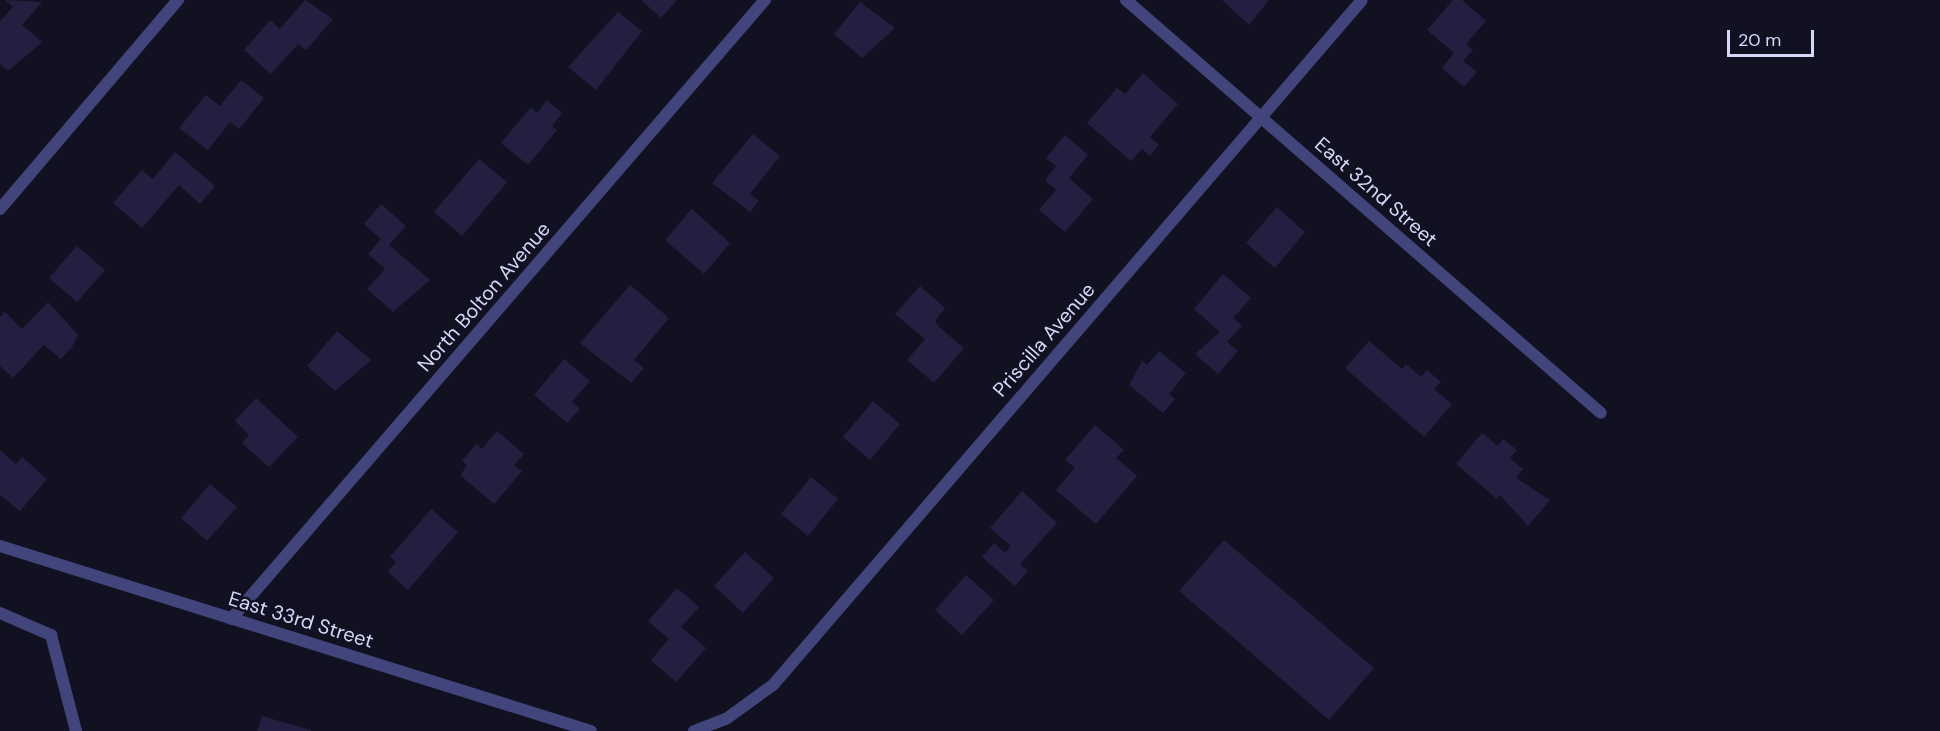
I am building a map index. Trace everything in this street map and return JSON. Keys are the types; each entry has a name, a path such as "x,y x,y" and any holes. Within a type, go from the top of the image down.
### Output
{"street":[{"path":"0,208 178,0"},
{"name":"North Bolton Avenue","path":"231,619 765,0"},
{"name":"East 32nd Street","path":"1126,0 1601,413"},
{"name":"Priscilla Avenue","path":"694,731 754,703 1362,0"},
{"name":"East 33rd Street","path":"0,546 591,731"},
{"path":"0,614 51,635 76,731"}],"building":[{"path":"5,0 42,2 22,25 42,42 8,71 0,64 0,21 13,7"},
{"path":"305,0 333,19 306,50 298,44 271,74 244,50 270,20 280,29"},
{"path":"641,0 677,0 661,18"},
{"path":"1222,0 1269,0 1249,25"},
{"path":"1453,0 1462,0 1486,21 1466,44 1473,50 1463,61 1477,72 1464,87 1442,68 1454,53 1427,30"},
{"path":"860,2 895,28 862,58 834,34"},
{"path":"618,12 642,31 596,90 568,67"},
{"path":"1143,73 1178,104 1150,137 1159,145 1150,156 1142,149 1131,161 1087,123 1117,88 1125,94"},
{"path":"241,80 264,98 239,129 230,122 208,150 179,128 206,95 220,106"},
{"path":"547,100 562,113 552,126 557,130 528,165 501,143 531,107 537,113"},
{"path":"753,134 780,156 750,194 759,201 750,212 712,183"},
{"path":"1065,135 1088,155 1069,178 1093,199 1065,232 1039,210 1056,190 1045,180 1056,166 1046,158"},
{"path":"175,152 215,186 200,204 179,185 142,228 113,203 142,170 153,179"},
{"path":"479,159 507,182 462,236 434,212"},
{"path":"381,204 406,226 389,245 430,280 393,312 367,289 385,269 368,254 381,239 364,224"},
{"path":"1277,207 1305,232 1275,268 1246,243"},
{"path":"692,209 730,243 704,274 665,240"},
{"path":"77,246 105,270 77,302 49,278"},
{"path":"1223,274 1251,298 1233,318 1242,326 1227,342 1238,351 1218,374 1195,354 1220,332 1194,309"},
{"path":"630,285 669,318 634,360 644,368 631,383 580,343"},
{"path":"920,286 945,308 935,321 938,326 964,348 934,383 907,360 925,339 895,314"},
{"path":"48,302 78,335 72,347 61,359 44,345 13,378 0,366 0,317 5,312 22,329"},
{"path":"337,331 371,360 335,391 307,366"},
{"path":"1369,341 1402,369 1406,364 1421,377 1427,370 1441,382 1434,389 1452,404 1424,437 1345,368"},
{"path":"1159,351 1186,373 1169,394 1175,399 1163,413 1129,385 1142,361 1147,365"},
{"path":"564,359 590,381 572,402 580,409 567,423 534,395"},
{"path":"256,398 298,437 269,467 242,443 249,435 235,421"},
{"path":"873,401 900,424 870,460 843,437"},
{"path":"1095,425 1124,450 1116,458 1137,476 1096,524 1056,490 1075,468 1065,460"},
{"path":"497,431 524,454 514,465 522,471 494,504 460,475 467,466 462,461 476,444 482,449"},
{"path":"1482,433 1498,446 1503,439 1517,450 1510,458 1523,469 1516,478 1550,500 1528,526 1500,495 1497,499 1456,464"},
{"path":"0,450 16,464 22,457 47,479 20,511 0,495"},
{"path":"811,477 838,499 808,536 781,514"},
{"path":"210,484 237,507 207,541 181,518"},
{"path":"1022,491 1057,523 1020,564 1028,571 1015,586 982,557 994,543 1005,553 1011,546 990,528"},
{"path":"431,509 458,532 408,590 388,572 396,562 390,557"},
{"path":"1224,540 1374,668 1329,720 1179,591"},
{"path":"745,552 774,578 743,613 714,586"},
{"path":"966,575 994,600 962,635 935,610"},
{"path":"677,588 699,607 681,627 706,648 676,682 651,660 669,639 648,621"},
{"path":"262,716 311,730 311,731 257,731"}]}
